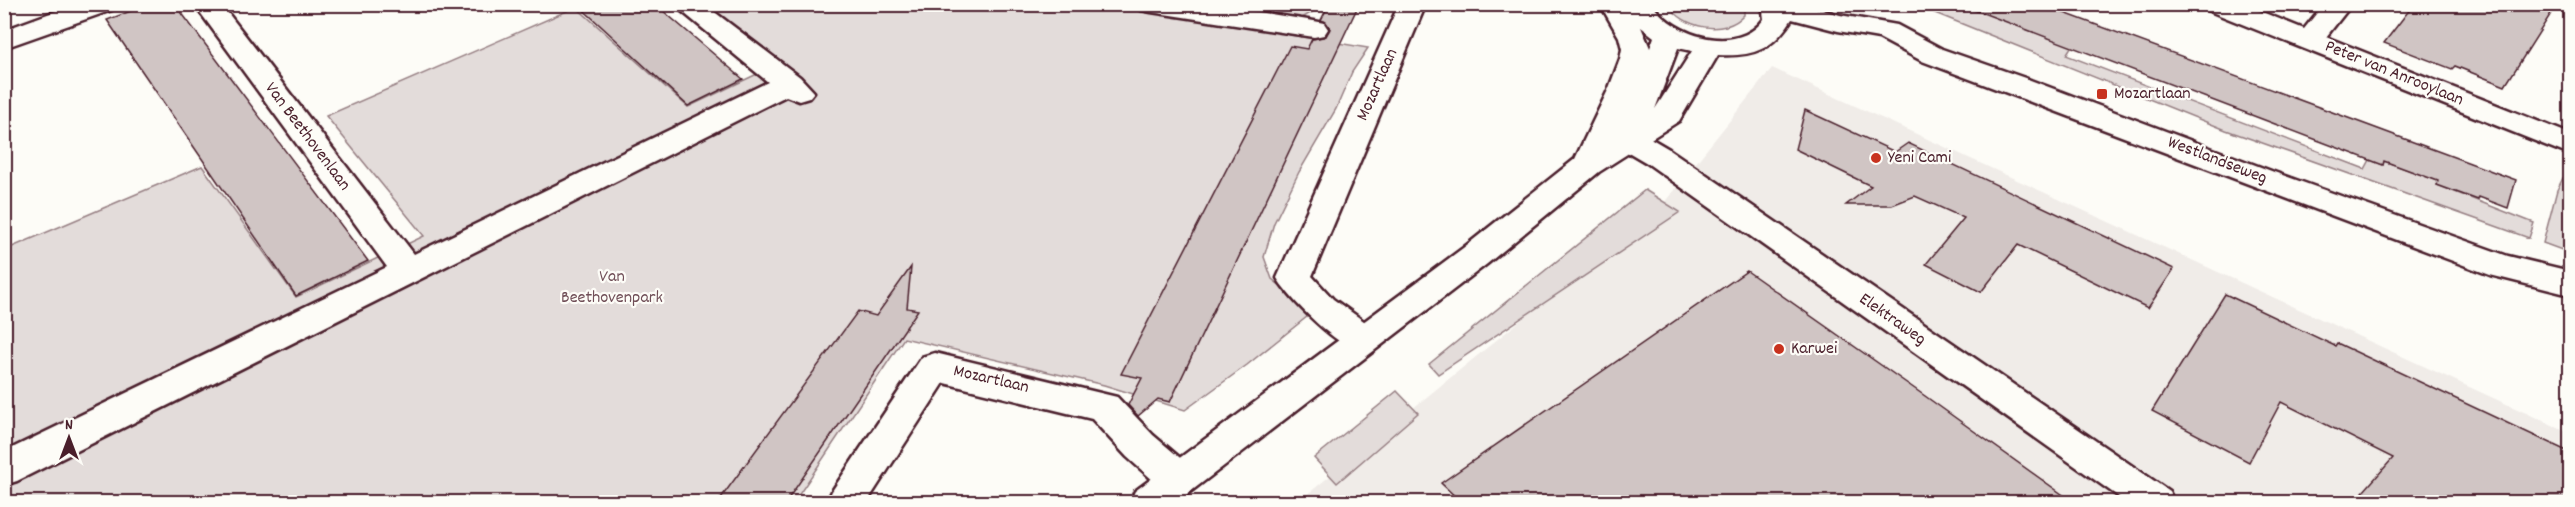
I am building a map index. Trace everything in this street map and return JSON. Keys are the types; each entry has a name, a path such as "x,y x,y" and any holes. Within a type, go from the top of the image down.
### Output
{"street":[{"path":"4,40 102,4"},
{"name":"Van Beethovenlaan","path":"207,4 408,270"},
{"path":"4,470 408,270 795,88 686,4"},
{"path":"1151,4 1314,29"},
{"name":"Mozartlaan","path":"1363,338 1321,308 1294,278 1413,4"},
{"path":"1588,165 1630,74 1637,50 1631,33 1619,19 1613,4"},
{"path":"1638,4 1648,21 1669,35 1709,46 1746,44 1761,39 1774,14"},
{"path":"1820,4 1861,18 1887,31"},
{"name":"Peter van Anrooylaan","path":"2217,4 2571,145"},
{"path":"2309,40 2339,4"},
{"name":"Westlandseweg","path":"1774,14 1887,31 1932,55 2502,267 2571,302"},
{"name":"Westlandseweg","path":"1774,14 1891,53 1932,55"},
{"path":"1629,139 1669,35"},
{"path":"1149,502 1363,338 1475,256 1588,165 1668,114 1709,46"},
{"name":"Elektraweg","path":"1629,139 1658,156 2155,502"},
{"name":"Westlandseweg","path":"2502,267 2571,284"},
{"name":"Mozartlaan","path":"846,502 935,367 1104,407 1140,446 1178,479"}],"shaded area":[{"path":"1772,68 2570,433 2570,502 1298,502 1663,204"}],"green space":[{"name":"Van Beethovenpark","path":"706,5 1324,5 1297,21 1290,35 1368,48 1352,72 1336,109 1299,172 1274,223 1264,257 1272,279 1313,312 1247,365 1185,410 1104,385 904,338 794,502 5,502 5,250 202,166 296,297 424,236 326,116 576,7 688,107 776,65"},
{"path":"1669,5 1744,5 1744,15 1736,22 1715,28 1693,24 1675,13"},
{"path":"1915,5 1959,5 1978,12 1981,9 2051,39 2054,37 2073,44 2066,55 2365,169 2370,160 2383,165 2384,161 2438,181 2437,185 2534,223 2529,238 2226,130"},
{"path":"2563,178 2570,181 2570,253 2543,243 2557,190"},
{"path":"1645,190 1680,212 1438,374 1429,364"},
{"path":"1397,391 1418,413 1337,483 1314,458"}],"building":[{"path":"149,4 175,4 368,261 296,296 107,20"},
{"path":"577,4 655,4 743,79 688,106"},
{"path":"1329,4 1359,4 1170,402 1158,399 1138,416 1128,405 1142,378 1121,374 1290,46 1307,49 1312,39 1326,36 1330,28 1326,22 1321,20"},
{"path":"1967,4 2040,4 2516,180 2508,208 2437,185 2438,181 2384,161 2383,165 1967,7"},
{"path":"2416,4 2557,4 2505,86 2455,66 2452,69 2384,43"},
{"path":"1805,110 1895,152 1908,143 2174,269 2148,308 2018,245 1981,292 1926,264 1964,218 1915,196 1892,205 1846,205 1871,186 1795,149"},
{"path":"911,267 907,308 918,310 786,502 718,502 858,311 876,316"},
{"path":"1747,271 2073,502 1461,502 1441,483"},
{"path":"2225,294 2335,346 2337,343 2571,453 2571,502 2380,502 2363,492 2393,458 2281,402 2249,462 2152,411"}],"place":[{"name":"Mozartlaan","path":"2102,94"},
{"name":"Yeni Cami","path":"1876,158"},
{"name":"Karwei","path":"1779,349"}]}
